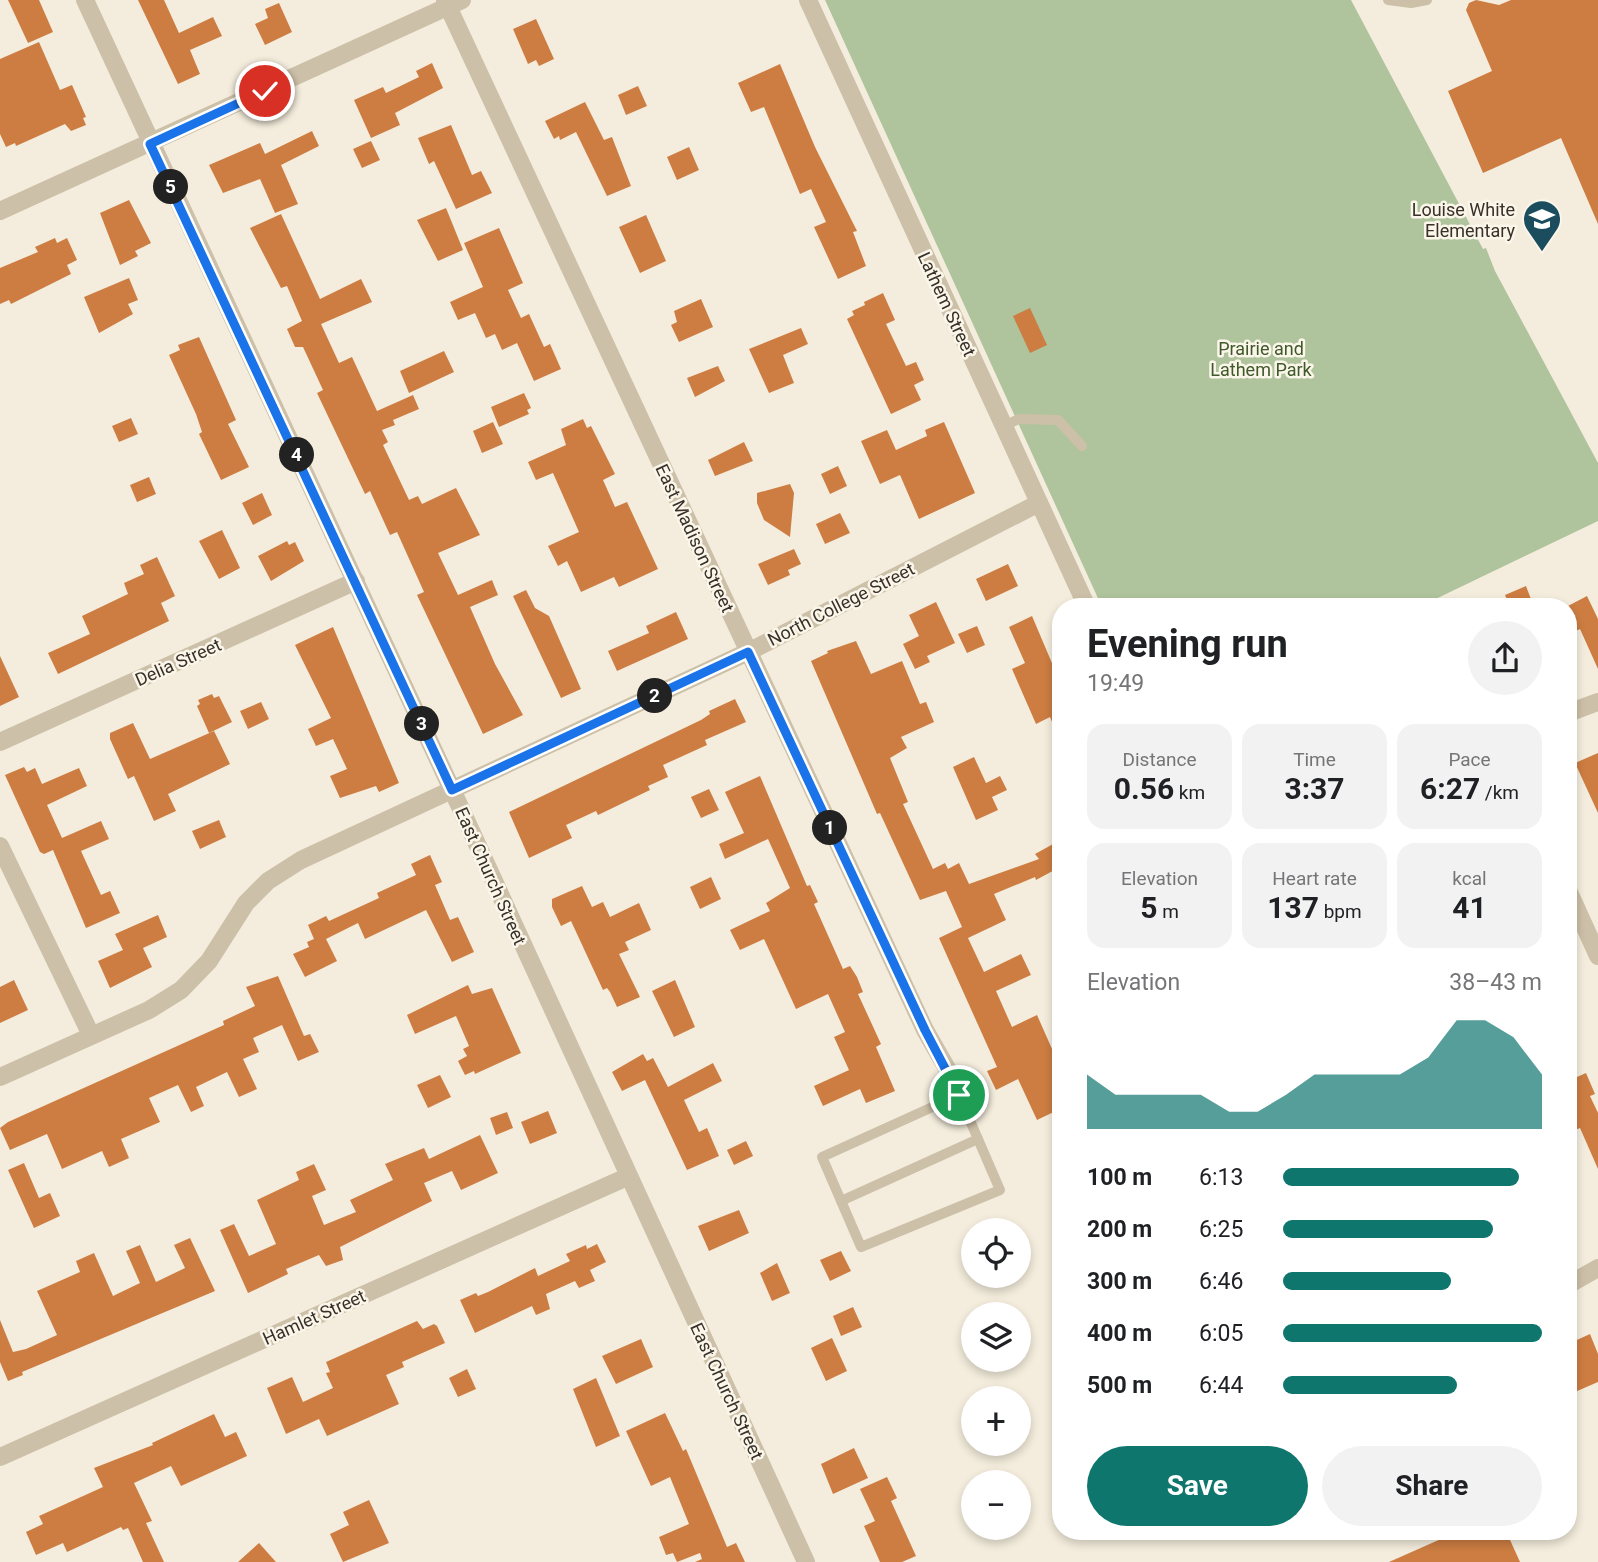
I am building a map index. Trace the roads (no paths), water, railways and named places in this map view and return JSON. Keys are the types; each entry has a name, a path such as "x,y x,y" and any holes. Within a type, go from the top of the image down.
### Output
{"street":[{"name":"East Church Street","path":"85,0 356,581 627,1177 806,1562"},
{"name":"Lathem Street","path":"808,0 1083,598"},
{"path":"0,211 150,144 452,2"},
{"name":"East Madison Street","path":"452,2 748,652 925,1030 949,1072"},
{"name":"North College Street","path":"0,1077 149,1010 181,989 209,961 246,903 284,870 748,652 1039,503"},
{"name":"Delia Street","path":"0,742 356,581"},
{"path":"1577,710 1598,702"},
{"path":"0,846 91,1035"},
{"path":"1577,910 1598,956"},
{"name":"Hamlet Street","path":"0,1457 627,1177"},
{"path":"1577,1280 1598,1268"}],"lane":[{"path":"1388,0 1411,3 1427,0"},
{"path":"1003,426 1019,419 1058,420 1082,446"},
{"path":"949,1072 959,1095 1000,1190 861,1247 822,1157 959,1095"},
{"path":"841,1201 978,1139"}],"place":[{"name":"Louise White Elementary","path":"1542,253"}],"park label":[{"name":"Prairie and Lathem Park","path":"1261,358"}]}
